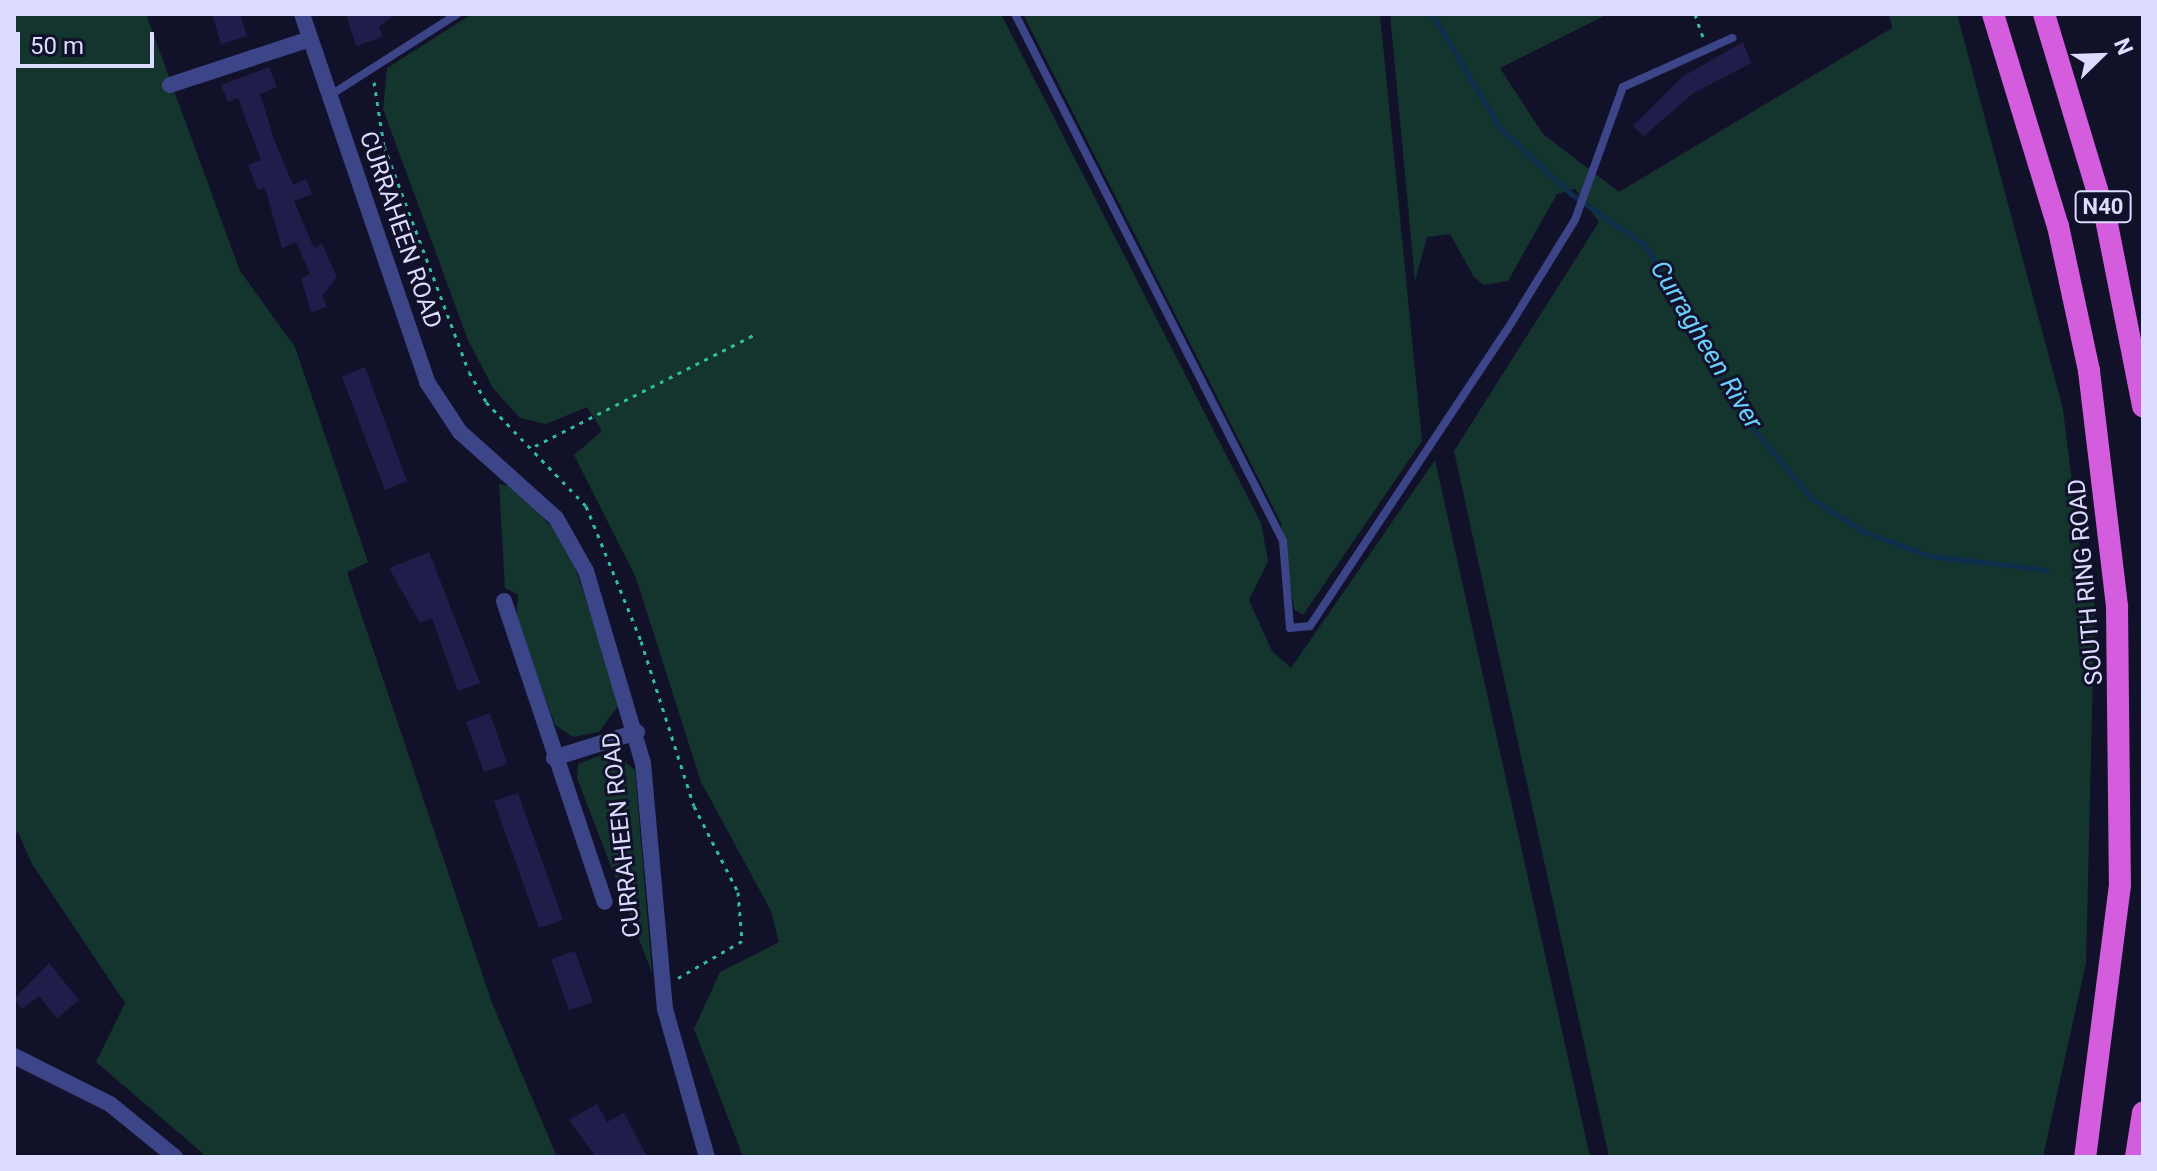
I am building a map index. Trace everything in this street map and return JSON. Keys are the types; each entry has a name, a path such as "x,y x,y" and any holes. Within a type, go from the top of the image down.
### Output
{"highway":[{"name":"SOUTH RING ROAD","path":"1993,14 2058,226 2089,371 2117,607 2120,885 2085,1157"},
{"name":"N40","path":"2044,14 2106,219 2143,406"},
{"path":"2136,1157 2143,1113"}],"street":[{"name":"CURRAHEEN ROAD","path":"302,14 427,382 460,432 573,541 637,732 665,1009 707,1157"},
{"path":"170,85 310,39"},
{"path":"504,601 554,758 605,902"},
{"path":"554,758 637,732"},
{"path":"14,1056 110,1104 175,1157"}],"lane":[{"path":"328,96 457,14"},
{"path":"1015,14 1283,541 1290,628 1310,626 1575,220 1623,87 1732,38"}],"path":[{"path":"1695,14 1707,49"},
{"path":"535,446 754,335"}],"green space":[{"path":"14,14 146,14 240,271 295,347 368,562 347,572 492,1003 557,1157 207,1157 96,1062 125,1003 32,864 18,832 14,836"},
{"path":"472,14 1001,14 1261,523 1268,561 1249,600 1272,651 1291,668 1435,460 1590,1157 743,1157 694,1029 720,972 779,942 771,911 701,782 636,578 574,455 602,431 587,407 546,424 520,418 493,388 468,340 383,109 387,68"},
{"path":"1023,14 1380,14 1422,441 1303,615 1294,609 1281,523"},
{"path":"1390,14 1608,14 1500,68 1543,134 1619,192 1892,28 1889,14 1957,14 2063,409 2085,589 2095,590 2086,963 2043,1157 1609,1157 1454,451 1599,222 1575,189 1557,194 1508,281 1484,285 1474,277 1450,234 1427,237 1415,281"},
{"path":"499,484 513,487 551,526 573,561 620,703 599,732 573,737 555,725 516,618 518,595 505,588"},
{"path":"611,751 635,770 652,973 577,778 578,764"}],"building":[{"path":"212,14 240,14 247,36 221,44"},
{"path":"346,14 395,14 379,27 382,37 356,46"},
{"path":"1743,42 1751,63 1692,94 1644,136 1633,126 1682,77"},
{"path":"269,67 277,87 260,94 275,142 293,185 306,179 312,194 294,201 314,248 322,244 337,277 322,296 327,306 311,313 301,278 310,274 296,242 282,248 265,188 258,190 248,165 261,160 238,98 228,102 221,85"},
{"path":"365,367 407,481 385,490 342,377"},
{"path":"429,552 480,683 458,691 432,618 420,623 389,568"},
{"path":"490,713 507,764 484,772 466,722"},
{"path":"518,793 563,920 539,928 494,801"},
{"path":"575,951 593,1002 569,1010 551,959"},
{"path":"49,963 79,1000 57,1018 39,996 22,1009 14,999"},
{"path":"597,1104 607,1122 624,1113 647,1157 596,1157 569,1120"}],"waterway":[{"name":"Curragheen River","path":"1432,14 1500,128 1570,193 1646,246 1746,420 1811,498 1862,531 1930,556 2047,570"}]}
